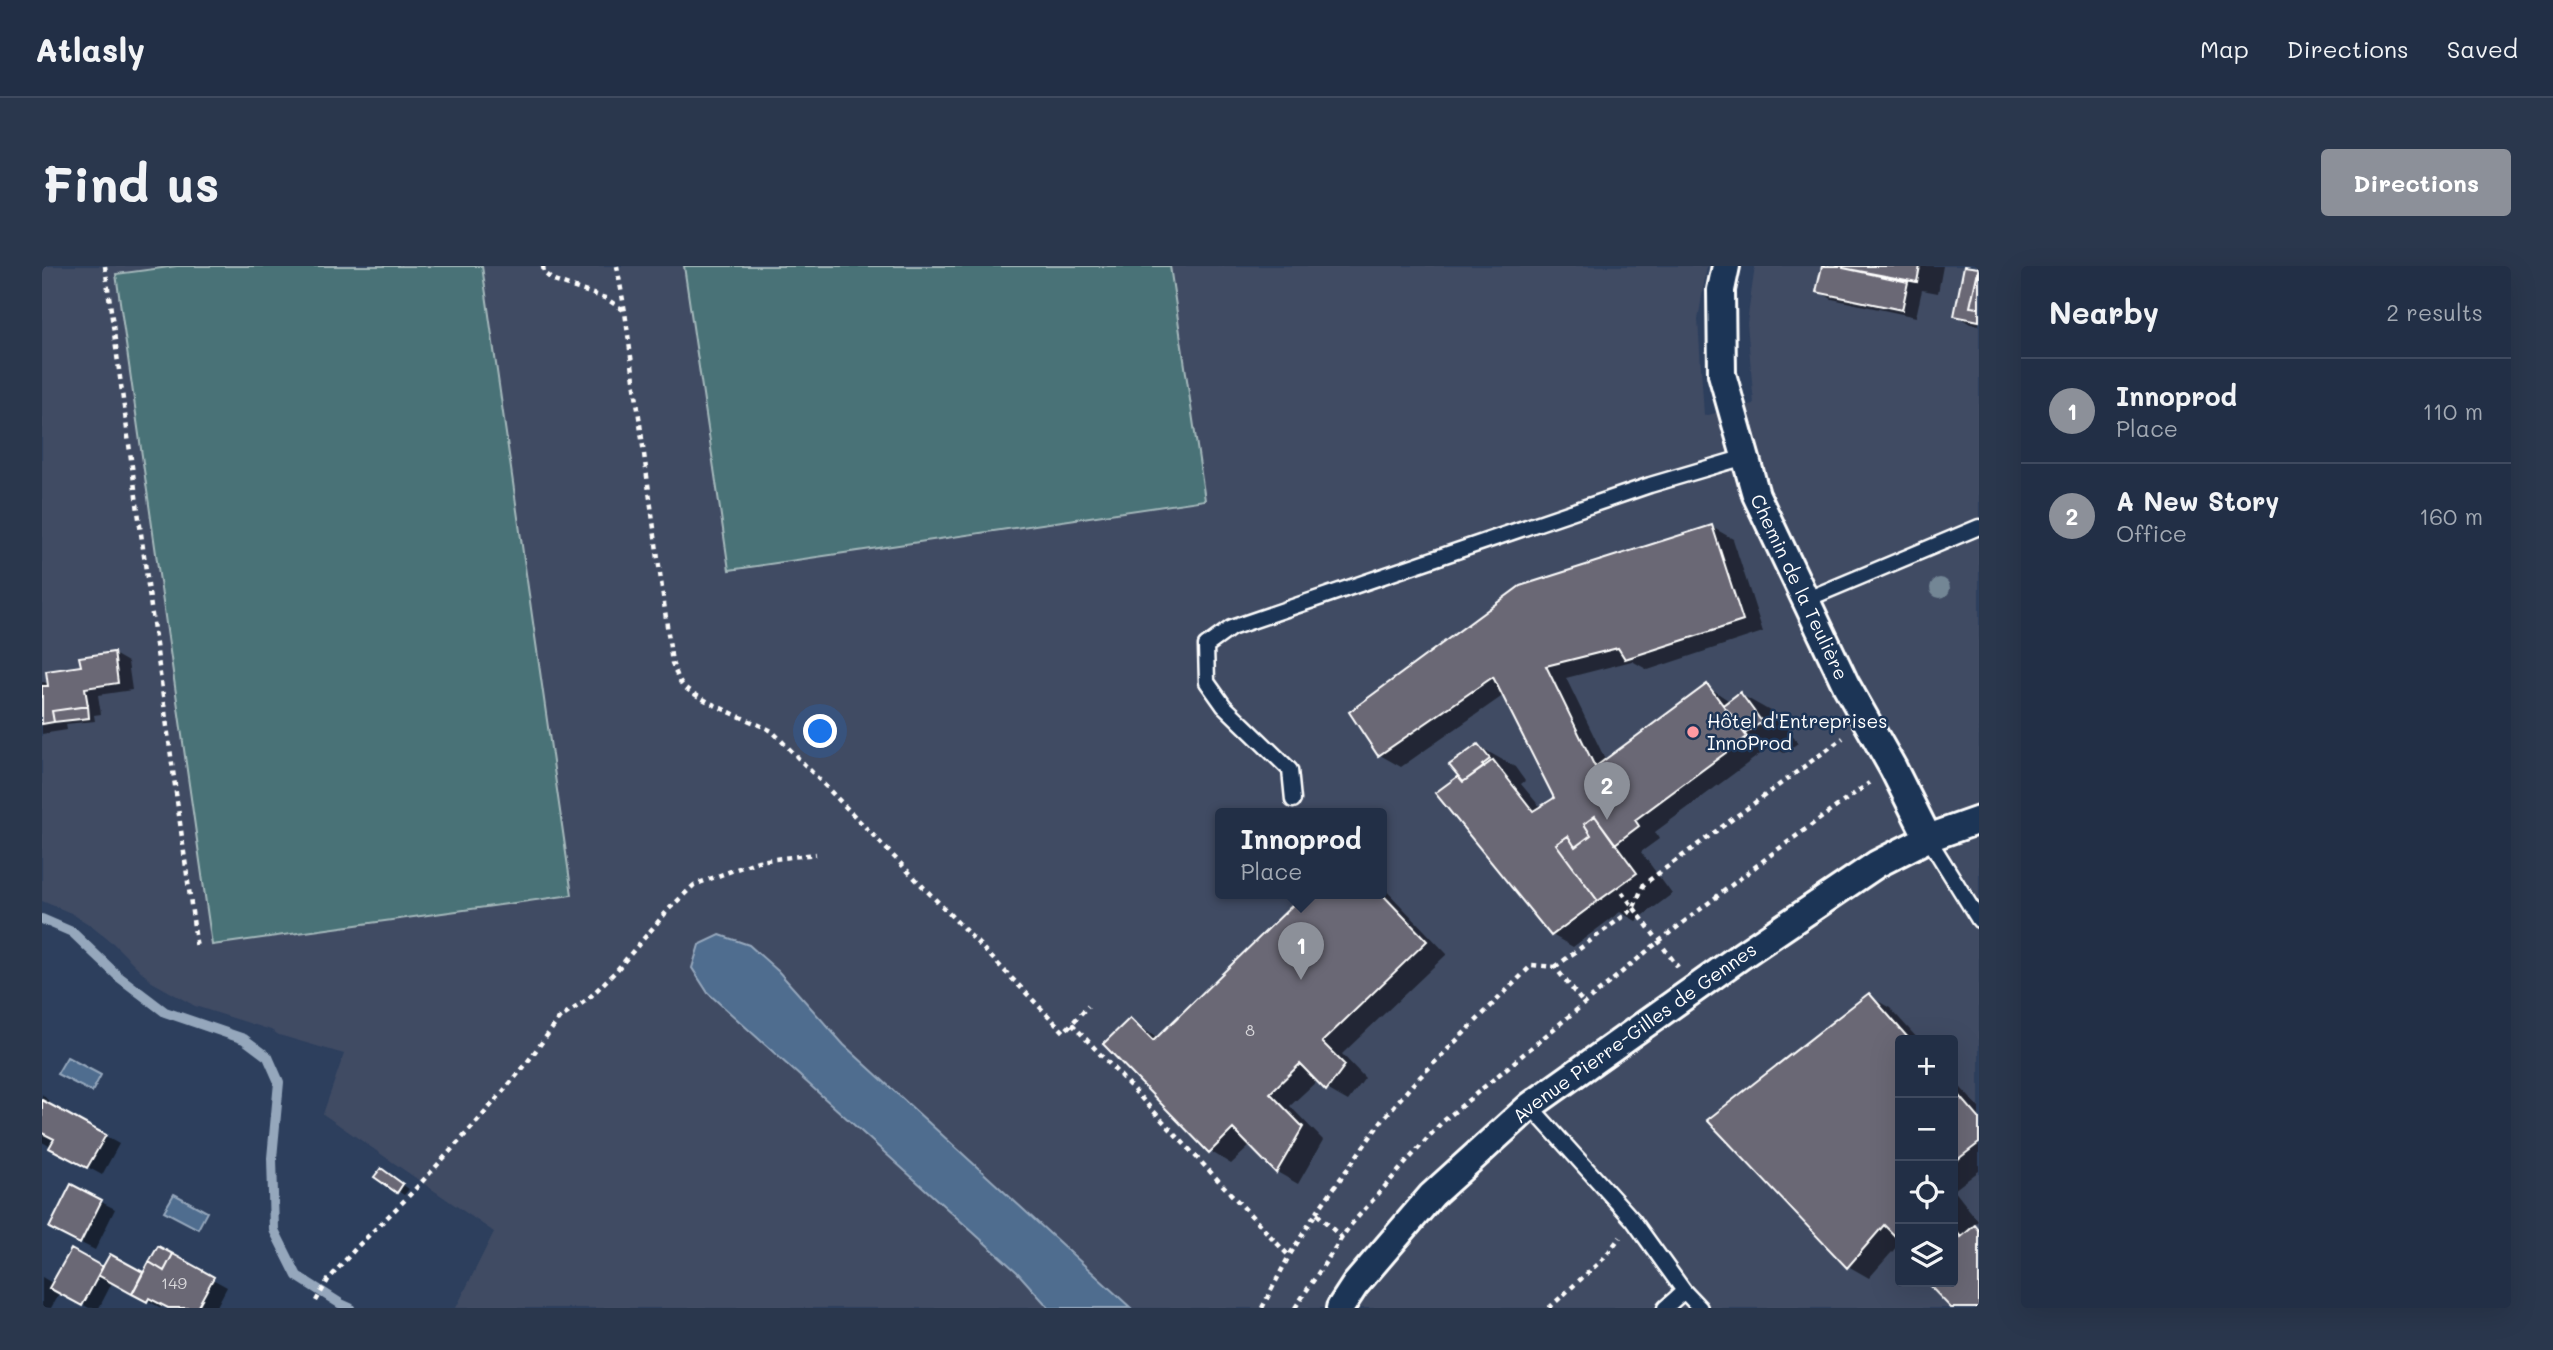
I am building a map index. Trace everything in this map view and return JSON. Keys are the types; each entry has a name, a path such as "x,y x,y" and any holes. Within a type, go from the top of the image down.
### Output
{"street":[{"name":"Chemin de la Teulière","path":"1726,266 1721,290 1721,374 1756,495 1846,684 1928,838"},
{"name":"Avenue Pierre-Gilles de Gennes","path":"1340,1308 1355,1285 1432,1195 1530,1106 1877,864 1928,838 1979,820"}],"lane":[{"path":"1293,800 1290,770 1224,706 1208,682 1206,646 1231,628 1650,485 1745,457"},
{"path":"1805,600 1979,527"},
{"name":"Chemin de la Teulière","path":"1928,838 1979,920"},
{"path":"1530,1106 1633,1220 1684,1291 1700,1308"},
{"path":"1665,1308 1684,1291"}],"path":[{"path":"105,266 197,949"},
{"path":"543,266 544,273 554,281 605,298 625,312"},
{"path":"617,266 672,663 682,684 703,700 772,731 1064,1032 1088,1006"},
{"path":"1262,1308 1289,1256 1316,1213 1383,1119 1412,1085 1532,965 1555,967 1633,909 1644,884 1851,732"},
{"path":"1295,1308 1342,1238 1441,1123 1658,942 1877,777"},
{"path":"316,1301 328,1280 357,1247 407,1199 476,1123 523,1068 559,1019 597,990 694,885 758,861 816,855"},
{"path":"1622,892 1695,989"},
{"path":"1555,967 1584,1004"},
{"path":"1072,1024 1289,1256"},
{"path":"1316,1213 1342,1238"},
{"path":"1549,1308 1604,1258 1633,1220"}],"shaded area":[{"path":"42,266 1707,266 1698,320 1704,416 1754,404 1747,323 1755,266 1979,266 1979,1308 456,1308 494,1232 323,1114 344,1054 195,1006 152,982 114,944 87,923 42,901"},
{"path":"720,935 749,945 778,971 844,1045 1131,1308 1049,1308 1017,1272 708,993 692,968 699,945"},
{"path":"67,1057 101,1075 92,1092 57,1074"},
{"path":"174,1194 207,1212 198,1229 164,1211"}],"green space":[{"path":"177,266 482,266 572,895 212,945 116,274"},
{"path":"684,266 1170,266 1205,500 729,570"}],"building":[{"path":"1822,266 1843,266 1908,282 1902,310 1816,292"},
{"path":"1843,266 1920,266 1917,282"},
{"path":"1964,266 1979,268 1970,307 1979,308 1979,321 1954,316"},
{"path":"1979,266 1979,308 1970,307"},
{"name":"Hôtel d'Entreprises InnoProd","path":"1712,525 1743,621 1625,659 1618,648 1546,666 1595,767 1707,684 1747,737 1635,820 1639,826 1615,844 1595,816 1584,824 1591,835 1575,847 1568,836 1556,844 1598,901 1551,936 1435,793 1458,776 1463,782 1493,760 1533,811 1554,798 1493,677 1378,756 1349,712 1520,586"},
{"path":"114,652 118,683 85,688 88,706 52,711 54,722 42,724 42,686 48,686 46,671 81,666 79,657"},
{"path":"1740,692 1762,722 1746,733 1723,705"},
{"path":"88,706 89,718 54,722 52,711"},
{"path":"1478,744 1490,759 1482,765 1484,767 1463,782 1449,765"},
{"path":"1595,816 1637,873 1598,901 1556,844 1568,836 1575,847 1591,835 1584,824"},
{"path":"1299,899 1387,899 1427,941 1322,1042 1345,1065 1326,1091 1300,1064 1270,1093 1303,1127 1276,1173 1233,1129 1209,1153 1103,1044 1130,1018 1153,1041"},
{"path":"1869,993 1906,1035 1895,1035 1895,1236 1884,1225 1847,1268 1707,1120"},
{"path":"1958,1094 1979,1118 1979,1143 1958,1159"},
{"path":"42,1100 106,1135 87,1168 49,1148 54,1139 42,1133"},
{"path":"381,1168 403,1184 397,1193 374,1177"},
{"path":"71,1184 102,1200 80,1244 49,1228"},
{"path":"1975,1225 1979,1230 1979,1308 1951,1308 1931,1287 1958,1287 1958,1234 1961,1237"},
{"path":"158,1246 173,1254 164,1271 149,1262"},
{"path":"71,1249 103,1267 82,1306 49,1288"},
{"path":"110,1254 143,1272 132,1294 98,1275"},
{"path":"173,1254 214,1277 197,1308 168,1308 149,1298 147,1302 132,1294 149,1262 164,1271"}],"waterway":[{"path":"42,919 72,932 119,977 165,1012 244,1039 268,1057 279,1082 272,1158 274,1230 297,1276 350,1308"}],"place":[{"name":"Hôtel d'Entreprises InnoProd","path":"1693,732"},
{"name":"A New Story","path":"1607,820"},
{"name":"Innoprod","path":"1301,980"}]}
